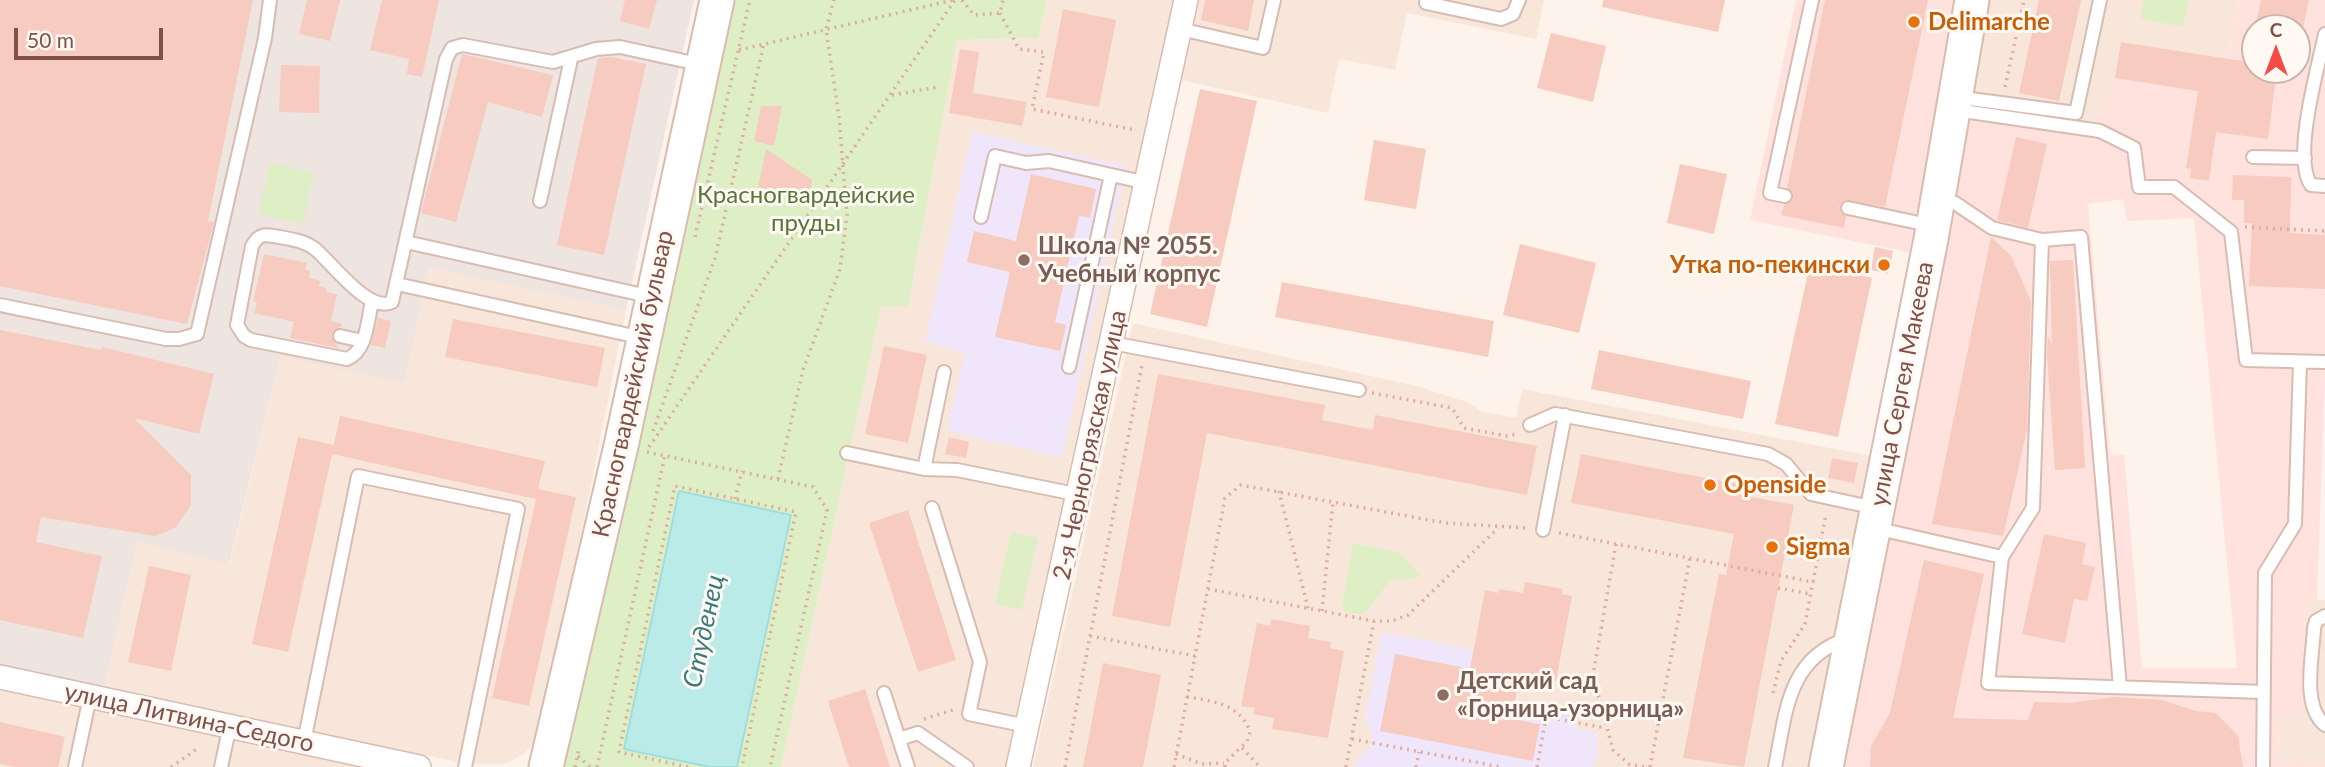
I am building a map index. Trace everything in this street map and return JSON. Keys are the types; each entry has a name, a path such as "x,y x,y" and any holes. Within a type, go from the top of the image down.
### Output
{"street":[{"name":"Красногвардейский бульвар","path":"546,767 644,338 717,0"},
{"name":"2-я Черногрязская улица","path":"1018,767 1080,495 1186,0"},
{"name":"улица Сергея Макеева","path":"1826,767 1876,518 1944,214 1954,103 1972,0"},
{"name":"улица Литвина-Седого","path":"0,677 419,767"}],"lane":[{"path":"0,305 166,339 179,340 197,334 265,38 270,0"},
{"path":"1180,29 1263,48 1274,0"},
{"path":"1426,3 1501,19 1513,14 1519,0"},
{"path":"1785,196 1770,193 1812,0"},
{"path":"1954,103 2002,103 2076,113 2100,0"},
{"path":"2325,34 2306,120 2304,175 2311,185 2325,186"},
{"path":"372,302 363,341 353,357 339,359 244,336 236,318 252,246 256,239 266,234 310,245 372,302 389,304 394,299 449,53 463,46 540,62 571,59 596,49 620,47 703,65"},
{"path":"540,201 571,59"},
{"path":"1954,103 2100,131 2134,148 2139,187 2174,187 2231,232 2246,360 2325,362"},
{"path":"981,217 995,156 1026,163 1049,161 1147,183"},
{"path":"2253,157 2305,158"},
{"path":"1069,367 1111,175"},
{"path":"1848,208 1944,214 2042,240 2081,237 2120,687"},
{"path":"2042,240 2033,508 2002,557 1988,683 2264,692"},
{"path":"406,242 653,297"},
{"path":"397,284 644,338"},
{"path":"340,336 363,341"},
{"path":"1112,343 1359,390"},
{"path":"2263,767 2265,573 2295,524 2300,362"},
{"path":"924,469 944,372"},
{"path":"1530,425 1547,415 1565,415 1775,456 1786,464 1807,491 1876,518 2002,557"},
{"path":"1543,530 1565,415"},
{"path":"847,453 924,469 957,470 1080,495"},
{"path":"304,742 358,476 518,509 465,767"},
{"path":"932,508 981,662 969,714 1027,726"},
{"path":"2325,616 2316,621 2314,628 2312,700 2314,712 2325,725"},
{"path":"1775,767 1793,686 1816,653 1853,637"},
{"path":"884,693 908,767"},
{"path":"75,767 90,697"},
{"path":"221,767 230,725"},
{"path":"897,734 918,733 967,767"}],"path":[{"path":"778,478 803,370 841,269 847,215 841,168 839,117 827,29 834,0"},
{"path":"738,50 955,0"},
{"path":"645,451 955,0"},
{"path":"962,0 974,15 1000,13"},
{"path":"1003,0 1000,13 1019,49 1044,52 1032,109 1143,131"},
{"path":"2002,103 2024,0"},
{"path":"645,451 715,258 765,43"},
{"path":"890,95 938,86"},
{"path":"2244,227 2325,231"},
{"path":"1065,767 1145,349"},
{"path":"1373,393 1452,408 1459,415 1462,425 1469,429 1507,436 1519,434 1530,425"},
{"path":"645,451 813,487 827,510 770,767"},
{"path":"597,767 665,455"},
{"path":"735,499 742,471"},
{"path":"1174,767 1228,493 1241,485 1452,524 1543,530 1813,582 1829,499"},
{"path":"687,767 619,752 676,486 796,512 742,767"},
{"path":"1279,491 1308,608"},
{"path":"1322,611 1333,502"},
{"path":"1208,589 1374,621 1392,621 1408,615 1500,526"},
{"path":"1616,544 1593,667 1606,728 1617,756 1629,764 1648,767 1690,558"},
{"path":"1778,588 1811,594"},
{"path":"1346,767 1374,621"},
{"path":"1090,636 1195,656"},
{"path":"1176,754 1202,764 1225,765 1250,732 1232,709 1219,703 1187,697"},
{"path":"897,734 951,710 969,714"},
{"path":"1523,712 1606,728"},
{"path":"1536,767 1546,717"},
{"path":"1352,739 1501,767"},
{"path":"1241,747 1260,767"},
{"path":"171,767 197,749"},
{"path":"1416,767 1419,752"},
{"path":"576,767 578,756 590,767"},
{"path":"649,767 651,759"},
{"path":"1460,767 1461,760"}],"shaded area":[{"path":"0,0 694,0 626,310 429,268 404,383 280,356 229,564 137,542 104,689 0,665"},
{"path":"1047,0 1544,0 1536,39 1407,13 1395,70 1339,59 1328,113 1159,75 1006,767 781,767 881,305 908,307 957,40 1038,38"},
{"path":"1796,0 1963,0 1917,254 1750,220"},
{"path":"1985,0 2240,0 2228,59 2121,42 2115,78 2096,124 1966,105"},
{"path":"2240,0 2325,0 2325,375 2317,600 2305,600 2302,714 2279,714 2278,762 2325,764 2325,767 1835,767 1966,105 2096,124 2115,78 2121,42 2228,59","holes":["2123,199 2127,221 2194,218 2237,668 2142,668 2124,455 2110,455 2088,204"]},
{"name":"Школа № 2055. Учебный корпус","path":"972,132 1126,166 1062,457 948,431 965,352 925,342"},
{"path":"429,268 626,310 543,724 536,741 522,755 505,764 467,764 104,689 137,542 230,563 280,356 427,276"},
{"path":"1133,323 1416,386 1467,402 1480,411 1516,418 1522,389 1877,457 1813,767 1033,767"},
{"path":"2305,600 2325,600 2325,764 2278,762 2279,714 2302,714"},
{"name":"Детский сад «Горница-узорница»","path":"1382,632 1473,649 1469,673 1517,689 1515,701 1577,714 1575,728 1597,732 1597,757 1591,767 1356,767 1358,758 1369,749 1371,742 1372,732 1365,720"},
{"path":"0,689 206,732 370,767 0,767"}],"green space":[{"name":"Красногвардейские пруды","path":"731,0 1047,0 1038,38 957,40 908,307 881,306 781,767 564,767"},
{"path":"2144,0 2189,0 2183,27 2140,18"},
{"path":"270,163 314,173 303,224 259,214"},
{"path":"1011,532 1038,538 1022,610 995,604"},
{"path":"1353,543 1400,553 1420,575 1416,578 1390,581 1363,615 1341,610"}],"water":[{"name":"Студенец","path":"679,491 791,515 737,767 710,767 624,749"}],"building":[{"path":"0,0 253,0 208,221 214,222 187,324 0,286"},
{"path":"307,0 340,0 330,41 299,34"},
{"path":"382,0 439,0 422,77 407,74 409,59 370,50"},
{"path":"625,0 657,0 649,29 620,21"},
{"path":"1205,0 1254,0 1248,31 1201,20"},
{"path":"1603,0 1725,0 1718,32 1602,7"},
{"path":"1825,0 1928,0 1885,207 1845,200 1839,207 1846,217 1844,228 1781,215 1784,205 1793,198 1793,193 1787,188"},
{"path":"2039,0 2081,0 2059,101 2019,93"},
{"path":"2261,0 2309,0 2306,14 2258,14"},
{"path":"1063,9 1116,20 1099,107 1046,97"},
{"path":"1551,33 1606,46 1593,102 1537,88"},
{"path":"2121,42 2241,61 2241,84 2275,84 2268,139 2216,132 2209,181 2190,178 2191,169 2186,168 2198,91 2115,78"},
{"path":"960,49 979,52 973,93 1027,102 1022,126 949,113"},
{"path":"462,54 553,75 542,117 488,102 456,222 421,213"},
{"path":"611,57 646,64 604,255 557,245 598,58"},
{"path":"281,65 320,66 319,113 279,112"},
{"path":"1200,89 1257,101 1207,327 1150,314"},
{"path":"761,106 782,106 774,146 754,141"},
{"path":"2016,137 2047,144 2028,228 1997,220"},
{"path":"1374,140 1426,149 1416,209 1364,200"},
{"path":"766,149 812,180 809,198 758,188"},
{"path":"1680,164 1727,174 1714,234 1667,223"},
{"path":"1031,174 1096,189 1090,218 1079,216 1055,322 1066,325 1060,351 995,337 1010,272 967,262 974,231 1016,241"},
{"path":"2233,175 2291,177 2290,233 2325,235 2325,289 2249,286 2252,223 2244,223 2244,200 2232,200"},
{"path":"1991,237 2011,256 2031,301 2027,430 2003,536 1932,524"},
{"path":"1520,244 1596,263 1579,333 1503,315"},
{"path":"1875,247 1893,251 1888,274 1871,270"},
{"path":"264,254 307,263 305,269 310,271 309,278 320,281 319,286 326,288 326,292 337,294 331,321 343,324 331,335 338,348 290,338 294,322 254,313 257,302 253,302"},
{"path":"2073,260 2085,468 2055,470 2047,355 2048,336 2052,346 2050,261"},
{"path":"1810,264 1872,278 1838,437 1775,424"},
{"path":"1282,282 1494,321 1488,357 1275,317"},
{"path":"378,318 391,321 385,348 371,345"},
{"path":"453,319 605,348 597,387 445,357"},
{"path":"0,330 101,350 102,347 214,374 199,434 134,418 191,475 191,505 175,528 155,536 41,517 36,542 102,556 83,638 0,620"},
{"path":"884,346 927,355 908,443 865,434"},
{"path":"1599,350 1751,381 1743,419 1591,389"},
{"path":"1158,374 1325,405 1322,420 1373,430 1375,415 1537,446 1527,495 1207,433 1170,627 1112,616"},
{"path":"340,416 545,461 538,489 576,497 529,706 492,698 536,499 332,454"},
{"path":"298,437 334,445 288,652 252,644"},
{"path":"949,437 969,442 966,458 945,454"},
{"path":"1581,454 1743,485 1741,495 1794,505 1744,767 1683,758 1719,574 1726,575 1734,534 1571,503"},
{"path":"1832,458 1858,463 1854,483 1828,478"},
{"path":"908,510 956,660 918,672 869,523"},
{"path":"2044,534 2086,543 2082,564 2095,567 2087,601 2074,599 2065,643 2022,634"},
{"path":"1924,560 1984,574 1953,718 2028,720 2034,702 2070,703 2114,697 2162,700 2196,711 2216,713 2238,736 2243,767 1870,767 1871,746 1890,713"},
{"path":"149,566 191,575 171,671 128,662"},
{"path":"1525,582 1563,589 1562,594 1572,596 1556,681 1544,679 1543,684 1519,680 1511,719 1540,724 1533,761 1380,731 1395,654 1470,669 1485,590 1523,593"},
{"path":"1271,619 1310,626 1308,638 1331,642 1330,648 1344,651 1328,738 1272,729 1274,718 1253,714 1255,708 1241,706 1257,623 1270,626"},
{"path":"1103,663 1161,675 1143,767 1083,767"},
{"path":"865,689 890,767 849,767 828,701"},
{"path":"0,722 65,737 58,767 16,767 0,764"}],"place":[{"name":"Delimarche","path":"1914,22"},
{"name":"Школа № 2055. Учебный корпус","path":"1024,260"},
{"name":"Утка по-пекински","path":"1884,265"},
{"name":"Openside","path":"1710,485"},
{"name":"Sigma","path":"1772,547"},
{"name":"Детский сад «Горница-узорница»","path":"1443,695"}]}
